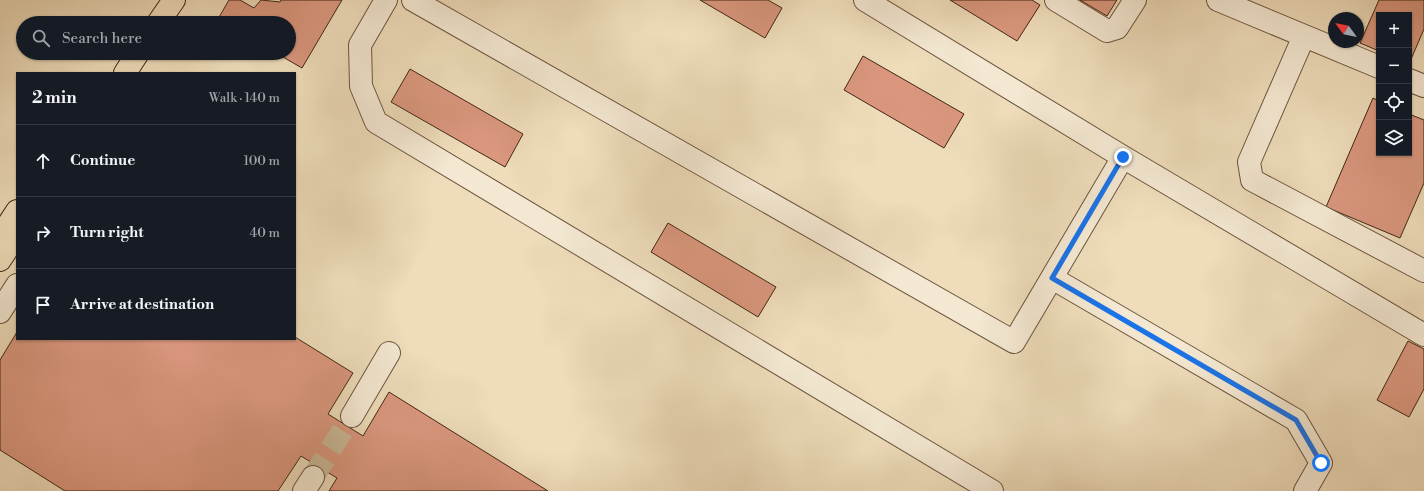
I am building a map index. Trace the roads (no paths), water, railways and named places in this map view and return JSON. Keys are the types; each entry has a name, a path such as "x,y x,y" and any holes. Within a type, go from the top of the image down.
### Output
{"main road":[{"path":"148,16 158,0"},
{"path":"163,16 174,0"},
{"path":"110,72 118,60"},
{"path":"126,72 133,60"},
{"path":"0,237 16,213"},
{"path":"0,260 16,236"}],"street":[{"path":"386,0 360,45 361,86 376,122 992,491"},
{"path":"413,0 1014,342 1123,157"},
{"path":"865,0 1123,157 1424,335"},
{"path":"1056,0 1107,30 1117,28 1135,0"},
{"path":"1218,0 1376,66"},
{"path":"1304,36 1249,162 1252,180 1424,272"},
{"path":"1412,81 1424,86"},
{"path":"1052,278 1296,420 1321,463 1306,491"},
{"path":"0,312 16,287"},
{"path":"352,416 389,353"}],"tunnel":[{"path":"313,477 352,416"}]}
